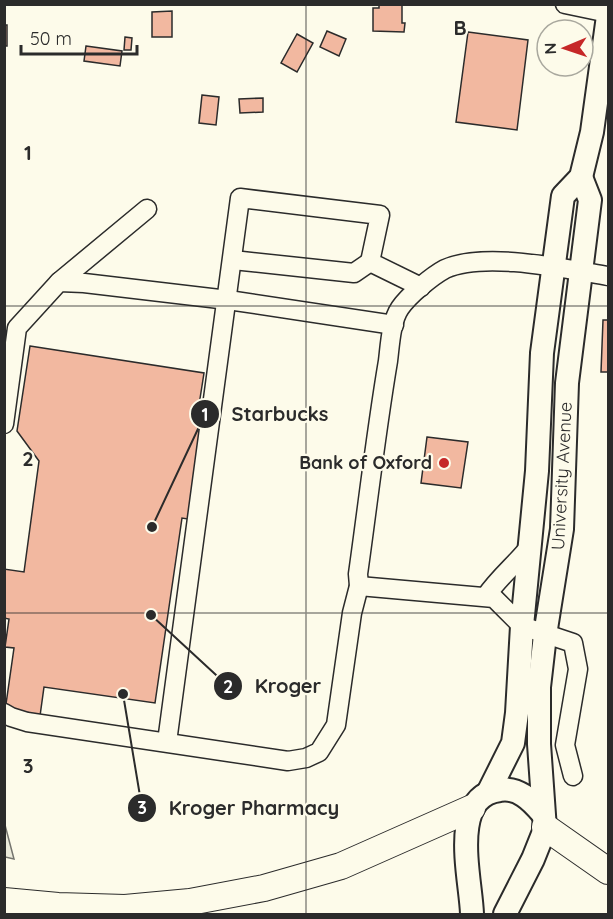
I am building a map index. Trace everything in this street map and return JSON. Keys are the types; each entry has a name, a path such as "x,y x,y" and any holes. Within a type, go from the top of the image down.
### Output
{"highway":[{"path":"4,901 58,906 125,908 190,902 264,888 341,866 481,800"},
{"path":"543,820 609,871"}],"main road":[{"name":"University Avenue","path":"472,915 466,826 513,743 537,471 542,353 563,196 581,177 592,132 609,15"},
{"name":"University Avenue","path":"505,915 540,844 543,820 539,687 544,635 562,529 567,383 579,272 590,200 581,177"},
{"path":"481,800 505,789 521,793 534,803 543,820"}],"street":[{"path":"566,4 609,15"},
{"path":"167,742 240,198 380,215 370,262 354,273 233,260"},
{"path":"4,424 17,328 59,282 147,209"},
{"path":"370,262 420,287"},
{"path":"4,712 27,722 288,762 306,758 318,752 328,741 336,725 352,613 359,586 358,574 363,536 394,325 399,308 420,287 446,269 470,263 513,262 609,276"},
{"path":"59,282 228,300 394,325"},
{"path":"486,596 495,582 517,562 531,545"},
{"path":"359,586 494,598 522,626 573,643 578,669 565,745 573,776"}],"shaded area":[{"path":"5,825 14,859 5,857"}],"building":[{"path":"379,4 402,4 404,32 373,31 373,8 379,8"},
{"path":"172,11 172,37 152,37 152,12"},
{"path":"4,25 7,25 7,46 4,46"},
{"path":"327,31 346,39 339,56 320,47"},
{"path":"468,32 528,40 517,130 456,122"},
{"path":"297,34 313,43 297,72 281,63"},
{"path":"125,37 132,38 131,50 124,50"},
{"path":"86,46 122,51 120,66 84,61"},
{"path":"202,95 219,97 216,125 199,123"},
{"path":"263,98 263,112 240,113 239,99"},
{"path":"603,320 608,320 608,372 601,372"},
{"path":"30,346 204,373 199,405 211,406 194,520 182,518 155,703 44,687 40,716 5,711 14,648 5,647 9,619 4,618 4,569 24,572 39,461 17,431"},
{"name":"Bank of Oxford","path":"427,437 468,442 461,488 421,483"}],"place":[{"name":"Bank of Oxford","path":"444,463"},
{"name":"Starbucks","path":"152,527"},
{"name":"Kroger","path":"151,615"},
{"name":"Kroger Pharmacy","path":"123,694"}]}
